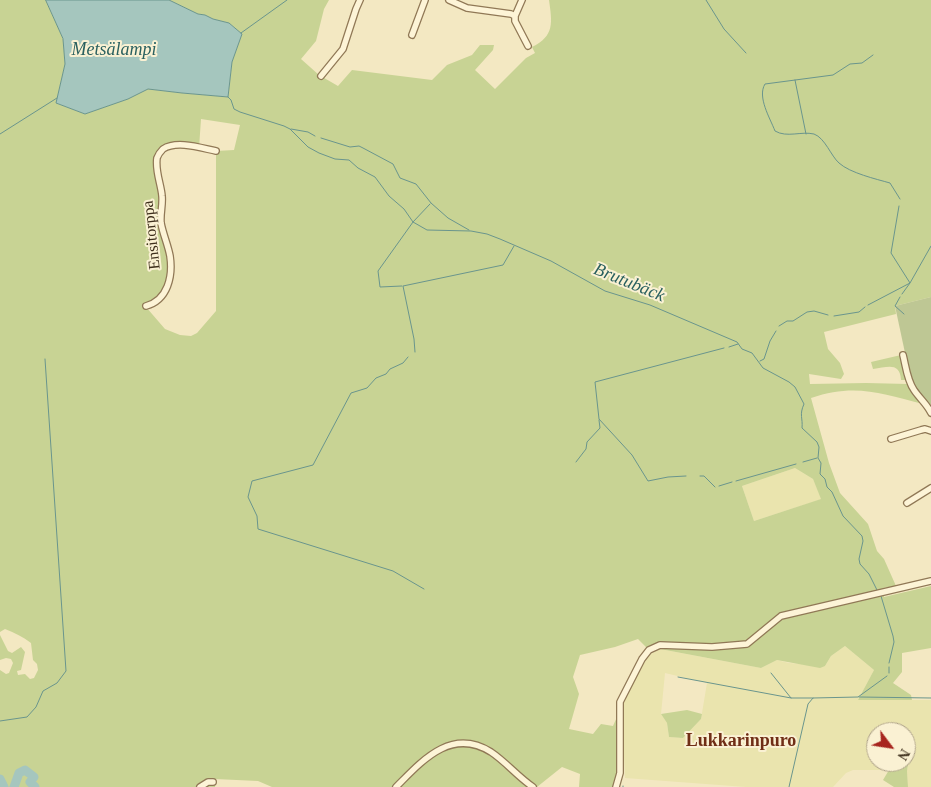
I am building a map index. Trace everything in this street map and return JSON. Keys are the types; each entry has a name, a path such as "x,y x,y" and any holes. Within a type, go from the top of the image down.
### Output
{"street":[{"path":"321,76 343,49 360,0"},
{"path":"412,35 425,0"},
{"path":"449,0 467,8 515,16"},
{"path":"522,0 515,16 515,21 528,46"},
{"name":"Ensitorppa","path":"146,306 157,301 165,292 169,283 170,272 170,256 161,223 162,196 157,159 161,151 174,146 216,151"},
{"path":"903,355 909,382 929,407 931,414"},
{"path":"891,439 925,429 931,431"},
{"path":"907,503 931,488"},
{"path":"616,787 620,773 620,702 624,691 649,650 660,645 712,648 747,644 782,616 931,581"},
{"path":"396,787 421,762 441,747 462,743 481,747 491,753 533,787"},
{"path":"200,787 208,782 213,782"}],"shaded area":[{"path":"795,468 813,479 822,499 754,521 742,486"},
{"path":"845,646 874,670 858,700 931,700 931,787 908,787 907,772 916,772 916,722 866,722 866,770 853,770 846,773 833,787 746,787 625,778 622,716 624,699 644,662 652,653 660,649 761,668 777,660 825,666 831,656","holes":["665,673 707,683 701,719 683,738 669,737 667,723 661,714"]}],"green space":[{"path":"0,0 46,0 63,39 65,64 56,103 85,114 128,99 148,89 228,97 232,62 242,34 229,23 198,14 169,0 329,0 324,9 316,41 301,59 319,75 338,86 352,70 432,80 447,65 472,55 480,45 494,45 493,50 475,70 495,89 526,58 535,53 532,47 545,38 551,22 549,0 931,0 931,297 895,306 896,314 824,332 828,349 840,363 844,374 841,379 809,374 810,384 908,384 923,404 880,393 854,390 826,393 811,398 829,463 840,493 868,524 877,551 884,559 896,586 883,588 884,597 931,586 931,648 902,653 902,672 893,683 911,695 912,700 858,700 874,670 845,646 831,656 825,666 820,668 777,660 761,668 660,649 648,649 638,639 615,647 580,655 573,677 579,694 569,729 593,734 601,724 613,726 617,717 618,773 614,787 579,787 580,774 562,767 537,787 272,787 258,781 215,779 215,787 0,787 0,670 6,674 9,673 13,663 11,659 0,660 0,635 8,651 12,653 21,647 25,652 21,670 17,671 18,675 25,674 30,679 34,678 38,670 37,664 33,660 31,643 5,629 0,632","holes":["201,119 240,125 234,150 216,151 216,311 197,333 191,336 180,335 165,329 146,307 167,288 170,256 161,216 159,154 174,146 199,148","795,468 813,479 821,499 754,521 742,486"]},
{"path":"931,297 931,405 911,381 895,306"},
{"path":"901,355 907,380 901,380 896,368 873,369 871,362"},
{"path":"687,710 702,714 701,719 683,738 669,737 667,723 661,714"},
{"path":"888,772 907,772 908,787 894,787 883,780"}],"water":[{"name":"Metsälampi","path":"46,0 169,0 198,14 229,23 242,34 232,62 228,97 148,89 128,99 85,114 56,103 65,64 63,39"}],"waterway":[{"path":"241,33 287,0"},
{"path":"706,0 724,29 746,53"},
{"path":"873,55 862,63 850,64 833,75 765,84 762,95 763,101 775,131 784,134 809,133 818,136 844,167 856,173 890,183 900,199"},
{"path":"795,80 806,134"},
{"name":"Brutubäck","path":"228,97 234,109 284,126 290,129 308,147 335,159 349,160 358,168 375,177 389,196 404,209 413,222 427,230 471,231 487,234 551,261 605,291 650,305 737,342 742,349 752,353 763,368 795,387 804,404 801,414 802,428 817,442 819,447 820,474 825,479 827,487 832,492 843,516 862,536 860,564 869,574 877,590"},
{"path":"0,134 57,98"},
{"path":"291,129 308,132 315,136"},
{"path":"321,138 350,147 359,146 393,164 400,178 416,184 431,203 448,218 469,230"},
{"path":"402,286 380,287 378,271 413,222 430,204"},
{"path":"899,206 891,253 910,283 902,294"},
{"path":"415,352 403,286 503,265 514,246"},
{"path":"868,305 910,283 931,246"},
{"path":"900,297 895,306 904,314"},
{"path":"834,316 859,312 865,307"},
{"path":"779,326 787,321 793,321 807,312 814,311 828,315"},
{"path":"760,361 764,359 770,341 776,331"},
{"path":"729,347 738,344"},
{"path":"686,476 648,481 632,455 599,419 595,382 724,348"},
{"path":"408,357 403,363 376,378 367,388 351,393 313,465 252,481 248,497 257,516 258,529 393,571 424,589"},
{"path":"0,721 27,717 36,707 43,691 57,683 66,671 45,359"},
{"path":"576,462 586,449 587,442 600,428 599,420"},
{"path":"803,462 817,458"},
{"path":"736,481 796,464"},
{"path":"700,476 704,476 715,487"},
{"path":"719,486 732,482"},
{"name":"Brutubäck","path":"881,596 894,642 889,663"},
{"name":"Brutubäck","path":"889,667 889,673"},
{"path":"771,673 791,698 813,698"},
{"name":"Brutubäck","path":"789,787 808,704 813,698 858,697 887,676"},
{"path":"678,677 791,698"},
{"path":"859,697 931,698"},
{"path":"14,787 19,773 25,770 34,777 30,782 35,787"},
{"path":"0,779 4,787"}],"district":[{"name":"Lukkarinpuro","path":"741,741"}]}
